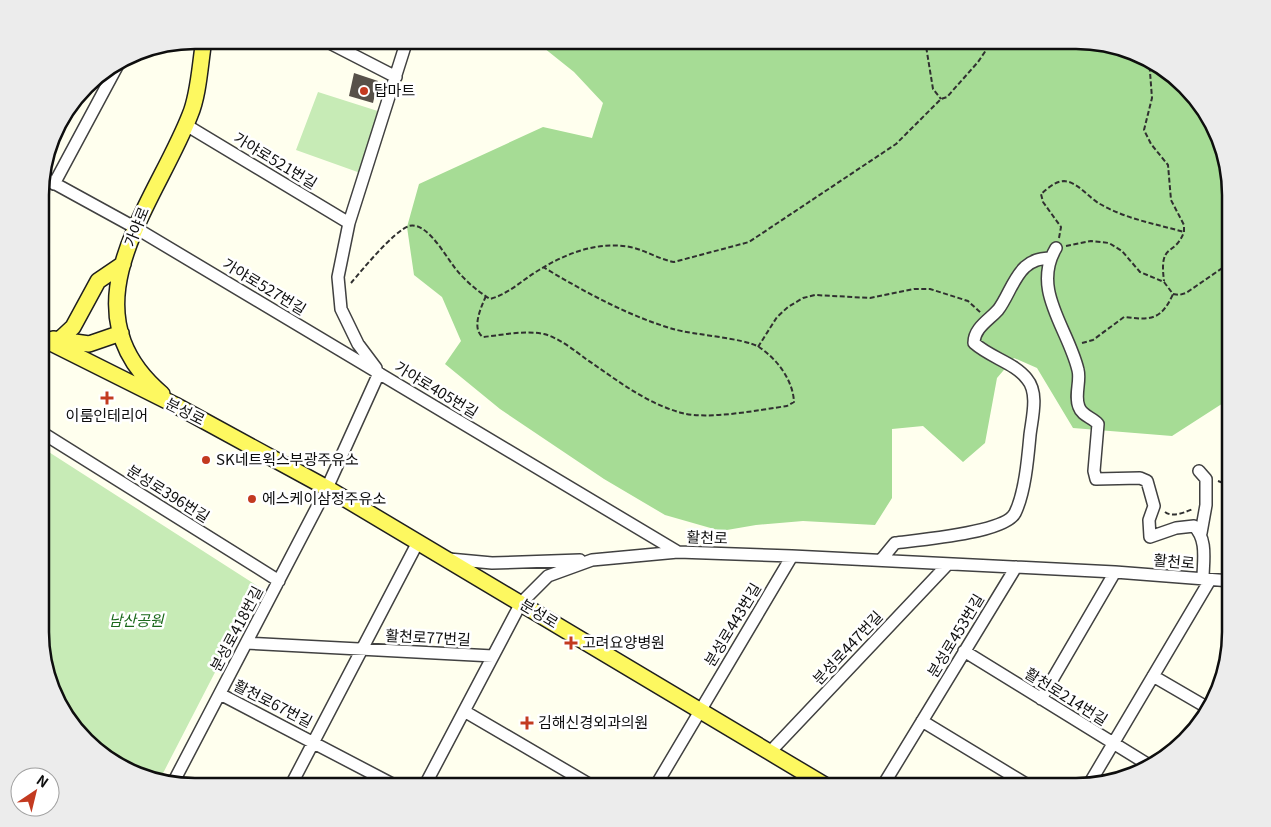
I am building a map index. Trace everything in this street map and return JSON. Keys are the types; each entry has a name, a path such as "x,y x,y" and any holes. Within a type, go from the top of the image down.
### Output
{"main road":[{"name":"가야로","path":"175,405 149,383 127,349 121,333 115,305 123,264 134,227 192,112 202,49"},
{"path":"59,340 73,327 98,281 123,264"},
{"path":"49,339 89,344 121,333"},
{"name":"분성로","path":"49,342 175,405 327,488 813,778"}],"street":[{"path":"341,49 396,78"},
{"name":"가야로405번길","path":"404,49 349,223 338,277 338,295 341,309 358,344 379,373 678,552"},
{"path":"54,184 113,74"},
{"name":"가야로521번길","path":"186,125 349,223"},
{"name":"가야로527번길","path":"50,181 134,227 379,373"},
{"path":"1056,248 1049,258 1047,287 1050,302 1060,320 1078,371 1078,406 1082,414 1093,418 1098,424 1094,471 1096,479 1140,478 1147,481 1154,506 1149,520 1150,537 1176,528 1194,526 1204,541 1207,580 1093,777"},
{"path":"881,560 895,543 975,532 1006,522 1014,514 1028,450 1034,395 1028,380 1016,368 986,354 974,343 974,336 986,319 997,310 1023,269 1035,259 1049,258"},
{"path":"327,488 379,373"},
{"name":"분성로396번길","path":"49,437 279,581"},
{"path":"1198,471 1206,480 1206,505 1201,534"},
{"name":"분성로418번길","path":"176,777 327,488"},
{"name":"활천로77번길","path":"362,649 418,542"},
{"name":"활천로","path":"429,778 521,603 548,576 592,560 678,552 1115,572 1222,581"},
{"name":"분성로443번길","path":"659,778 792,556"},
{"path":"445,559 492,563 592,560"},
{"name":"분성로447번길","path":"770,752 948,564"},
{"name":"분성로453번길","path":"887,778 1016,567"},
{"path":"1041,699 1115,572"},
{"name":"활천로77번길","path":"246,643 493,656"},
{"name":"활천로67번길","path":"314,741 362,649"},
{"name":"활천로214번길","path":"964,651 1143,762"},
{"path":"1153,676 1203,705"},
{"name":"활천로67번길","path":"220,694 314,741 382,778"},
{"path":"464,710 579,778"},
{"path":"922,721 1016,778"},
{"path":"295,778 314,741"}],"path":[{"path":"926,49 933,89 941,99"},
{"path":"338,295 408,226 418,226 428,232 459,273 490,299 503,295 544,267 578,251 595,247 631,247 662,260 674,262 749,242 896,144 941,99 947,97 972,69 986,49"},
{"path":"1150,68 1152,98 1144,130 1151,144 1168,165 1171,200 1184,225 1184,232 1164,254 1162,262 1164,282"},
{"path":"1184,232 1132,219 1100,204 1074,184 1064,181 1052,185 1041,194 1043,202 1061,227 1056,248 1091,241 1109,242 1122,251 1140,272 1164,282 1173,294 1180,295 1186,293 1222,268"},
{"path":"486,296 480,309 477,329 483,337 525,332 545,334 564,343 638,395 662,407 684,414 716,414 788,406 794,402 794,391 784,372 772,358 758,347 686,332 651,322 601,301 544,267"},
{"path":"758,347 777,317 788,307 803,298 815,295 870,298 914,289 930,289 968,302 986,319"},
{"path":"1069,346 1093,340 1124,317 1149,320 1157,317 1173,294"}],"green space":[{"path":"545,49 1076,49 1114,54 1149,68 1180,91 1192,106 1203,122 1217,157 1222,185 1222,404 1172,436 1073,428 1037,368 1014,358 997,378 985,443 963,462 923,426 892,429 892,498 875,525 803,521 756,525 721,531 665,515 604,479 500,409 445,364 461,341 442,297 414,275 407,227 419,184 543,127 592,138 603,103 574,72"},
{"path":"318,92 384,113 366,175 296,150"},
{"name":"남산공원","path":"49,452 259,587 163,774 139,767 114,754 98,742 79,721 68,705 54,670 49,632"}],"building":[{"path":"354,73 378,81 373,103 349,96"}],"place":[{"name":"탑마트","path":"364,91"},
{"name":"이룸인테리어","path":"107,398"},
{"name":"SK네트윅스부광주유소","path":"206,460"},
{"name":"에스케이삼정주유소","path":"252,499"},
{"name":"고려요양병원","path":"571,643"},
{"name":"김해신경외과의원","path":"527,723"}]}
